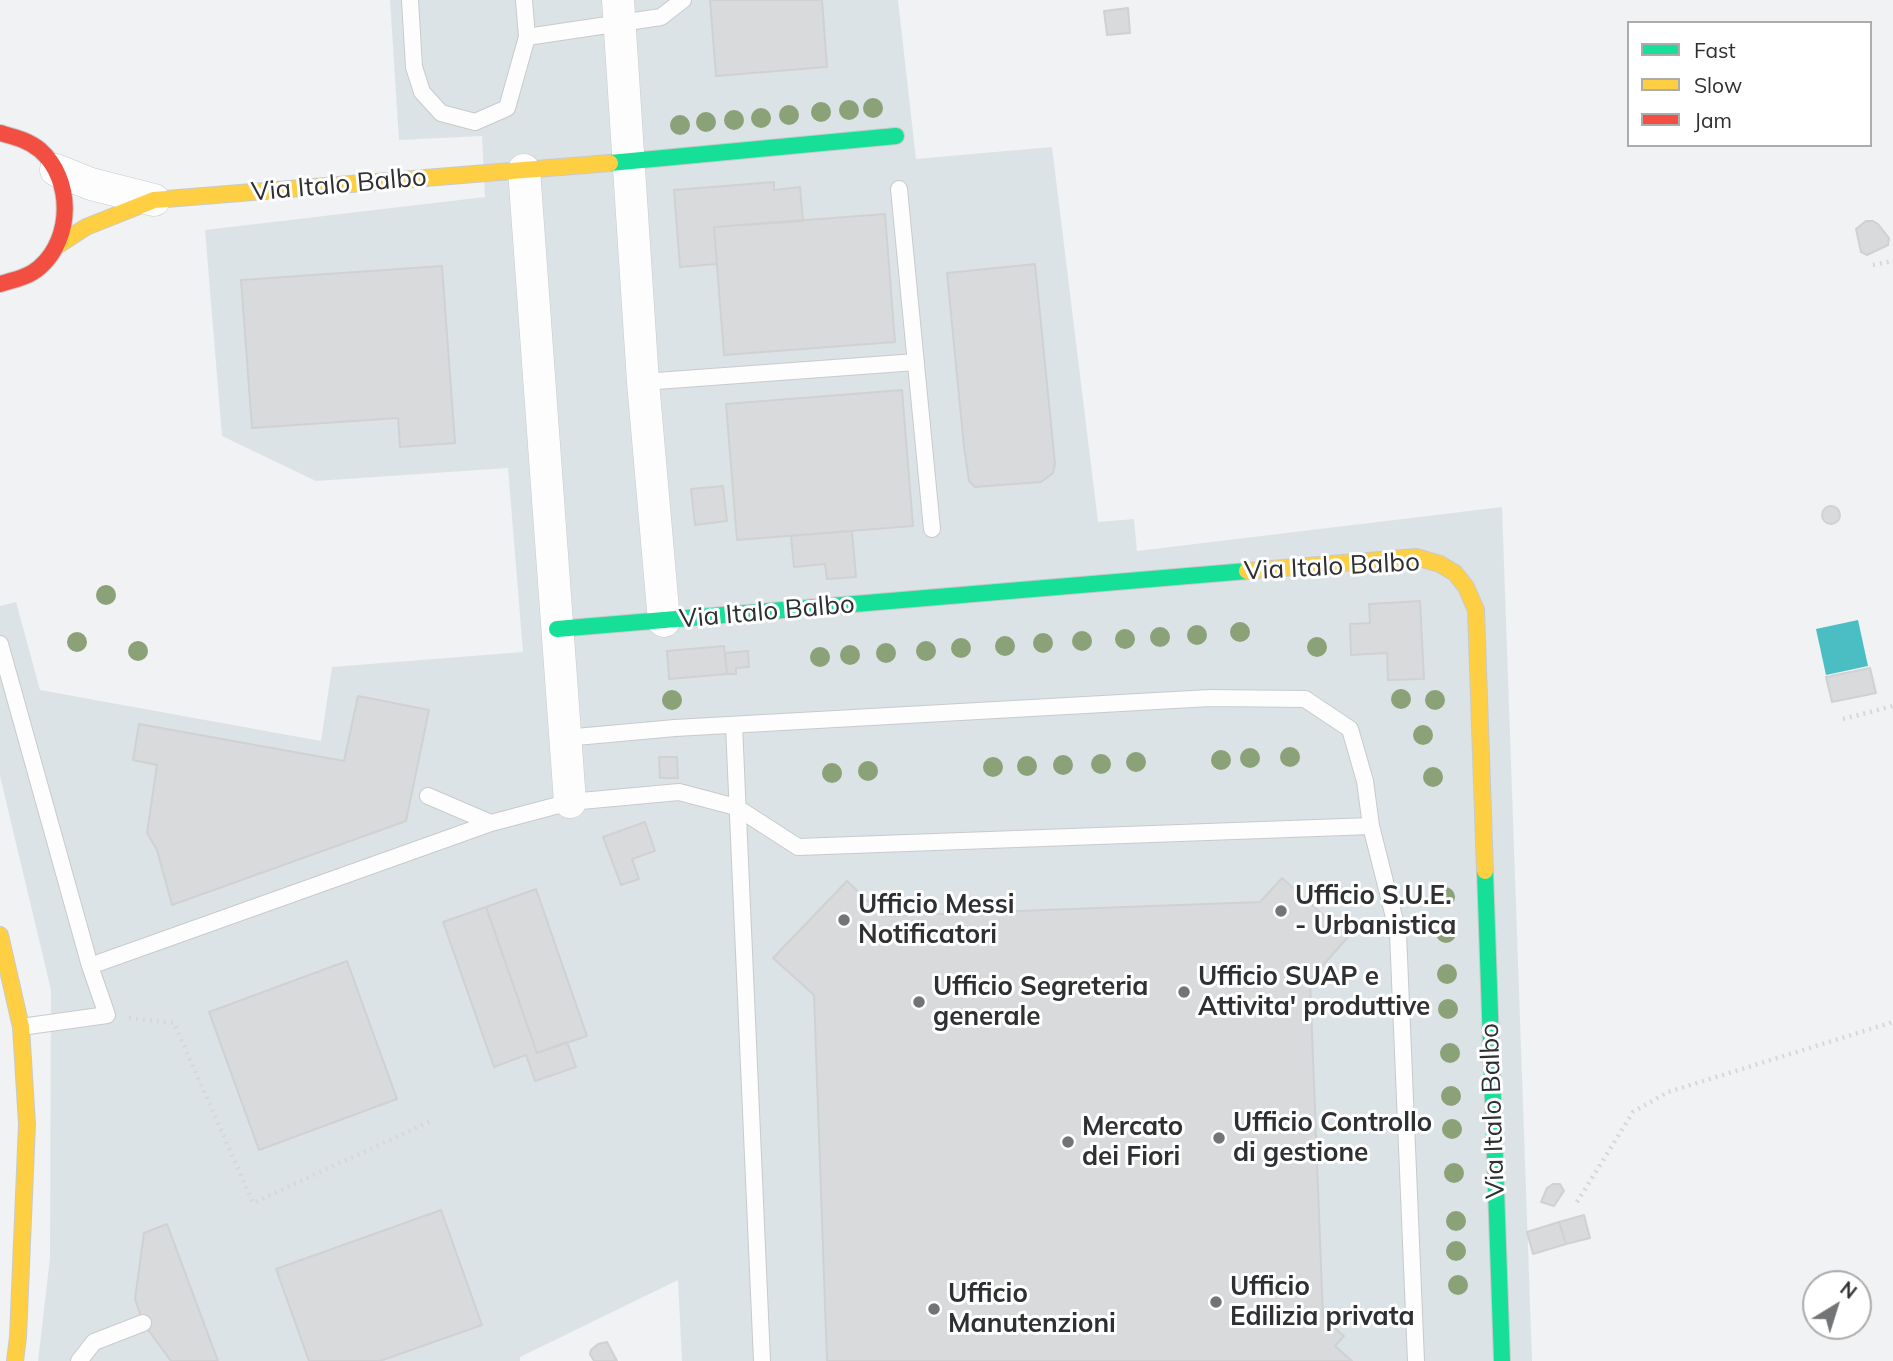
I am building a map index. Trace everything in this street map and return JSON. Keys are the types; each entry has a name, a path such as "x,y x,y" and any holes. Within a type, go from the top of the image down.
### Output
{"street":[{"name":"Via Italo Balbo","path":"619,11 643,382 664,621"},
{"path":"0,284 22,279 42,265 57,246 66,222 66,199 60,177 47,157 29,143 3,131"},
{"name":"Via Italo Balbo","path":"57,246 86,227 154,200 896,136"},
{"path":"55,170 91,184 154,200"},
{"path":"524,170 570,802"},
{"name":"Via Italo Balbo","path":"557,628 1416,558 1448,565 1465,584 1476,610 1502,1361"},
{"path":"0,935 21,1027 27,1124 15,1361"}],"lane":[{"path":"410,0 414,67 422,92 441,113 475,122 507,108 527,37 524,0"},
{"path":"527,37 619,11 661,17 682,0"},
{"path":"899,189 932,529"},
{"path":"643,382 916,362"},
{"path":"0,644 90,966 107,1015 21,1027"},
{"path":"565,738 733,725 1210,698 1305,699 1350,729 1365,781 1371,826 1398,933 1416,1361"},
{"path":"733,725 762,1361"},
{"path":"90,966 491,823 570,802 679,792 736,807 798,847 1371,826"},
{"path":"428,796 491,823"},
{"path":"1,1296 20,1294"},
{"path":"79,1361 94,1342 144,1323"}],"path":[{"path":"1873,265 1893,261"},
{"path":"1843,719 1893,706"},
{"path":"107,1015 174,1023 253,1203 433,1120"},
{"path":"1577,1202 1633,1112 1668,1092 1893,1022"}],"shaded area":[{"path":"390,0 898,0 916,159 1052,147 1098,522 1134,519 1137,551 1502,507 1532,1361 682,1361 678,1280 520,1357 520,1361 38,1361 50,1258 51,990 0,776 0,606 16,602 40,690 321,741 332,667 523,652 508,468 316,481 222,436 205,230 485,197 482,136 399,140"}],"water":[{"path":"1858,620 1868,666 1826,675 1816,629"}],"building":[{"path":"710,0 822,0 827,67 716,76"},
{"path":"1128,8 1130,33 1107,35 1104,11"},
{"path":"774,182 774,190 800,187 803,221 714,227 717,264 680,267 674,190"},
{"path":"885,214 895,342 724,355 714,227"},
{"path":"1866,221 1878,224 1889,238 1888,245 1867,255 1861,252 1856,229"},
{"path":"1035,264 1055,464 1053,473 1041,482 975,487 969,481 964,447 947,273"},
{"path":"442,266 455,443 400,447 398,418 252,428 241,280"},
{"path":"902,390 913,526 737,540 726,404"},
{"path":"723,486 727,521 695,525 691,489"},
{"path":"1827,506 1835,506 1840,515 1838,522 1827,524 1822,519 1822,511"},
{"path":"852,531 856,577 827,579 825,564 794,567 791,536"},
{"path":"1420,601 1424,679 1388,680 1387,653 1351,655 1350,624 1370,623 1369,604"},
{"path":"724,646 727,674 669,679 667,651"},
{"path":"748,651 749,667 736,668 736,674 727,674 725,653"},
{"path":"1870,668 1876,693 1832,702 1826,677"},
{"path":"358,696 429,710 406,821 172,905 157,850 147,833 157,765 133,760 139,724 344,761"},
{"path":"659,757 677,757 678,778 660,778"},
{"path":"645,822 655,851 632,859 639,879 621,885 603,837"},
{"name":"Mercato dei Fiori","path":"1282,878 1348,937 1310,980 1323,1318 1344,1336 1335,1346 1352,1361 827,1361 814,995 773,958 847,881 884,916 1260,902"},
{"path":"536,889 587,1036 537,1053 486,907"},
{"path":"486,907 537,1053 567,1042 576,1067 535,1081 526,1055 494,1067 443,922"},
{"path":"347,961 397,1099 259,1150 209,1012"},
{"path":"1560,1184 1564,1191 1554,1206 1541,1202 1547,1188"},
{"path":"441,1210 482,1325 380,1361 309,1361 276,1269"},
{"path":"1584,1215 1590,1238 1566,1244 1559,1222"},
{"path":"1559,1222 1566,1244 1533,1254 1527,1232"},
{"path":"167,1224 218,1361 171,1361 143,1323 135,1299 144,1233"},
{"path":"607,1342 617,1361 594,1361 591,1350 598,1344"}],"traffic: fast":[{"path":"610,163 896,136"},
{"path":"557,629 1247,571"},
{"path":"1485,871 1502,1361"}],"traffic: slow":[{"path":"57,246 86,227 154,200 610,163"},
{"path":"1247,571 1416,557 1440,564 1455,573 1466,587 1476,610 1485,871"},
{"path":"0,935 21,1027 27,1124 15,1361"}],"traffic: jam":[{"path":"0,133 31,144 51,162 59,176 65,209 59,241 51,255 31,273 0,284"}],"place":[{"name":"Ufficio S.U.E. - Urbanistica","path":"1281,911"},
{"name":"Ufficio Messi Notificatori","path":"844,920"},
{"name":"Ufficio SUAP e Attivita' produttive","path":"1184,992"},
{"name":"Ufficio Segreteria generale","path":"919,1002"},
{"name":"Ufficio Controllo di gestione","path":"1219,1138"},
{"name":"Mercato dei Fiori","path":"1068,1142"},
{"name":"Ufficio Edilizia privata","path":"1216,1302"},
{"name":"Ufficio Manutenzioni","path":"934,1309"}]}
